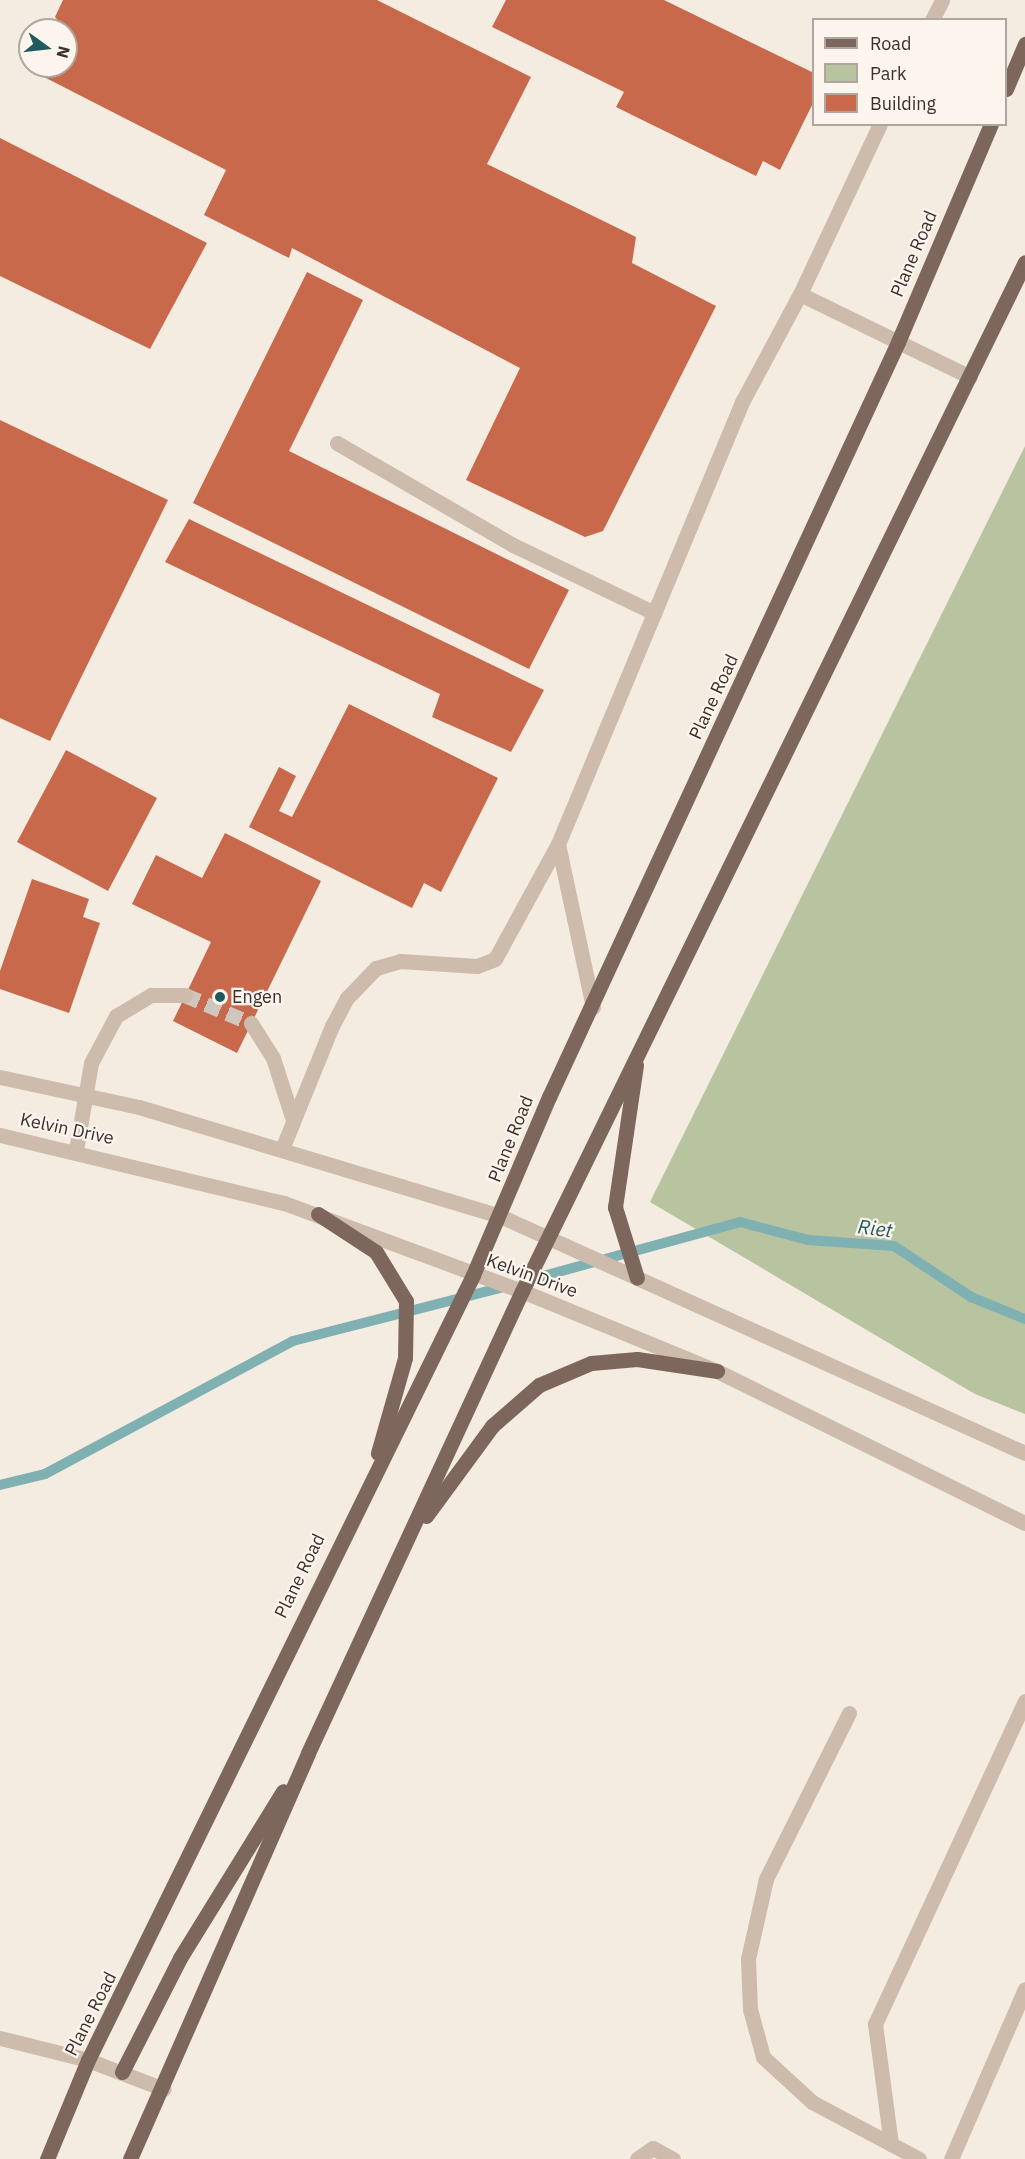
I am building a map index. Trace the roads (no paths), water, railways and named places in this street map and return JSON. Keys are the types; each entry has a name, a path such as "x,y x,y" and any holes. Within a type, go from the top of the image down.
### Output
{"main road":[{"path":"1007,84 1025,44"},
{"name":"Plane Road","path":"48,2159 88,2060 377,1462 473,1275 592,1007 898,342 990,126"},
{"path":"130,2159 164,2089 308,1753 408,1542 522,1291 550,1239 641,1041 759,815 1025,262"},
{"path":"637,1278 615,1207 641,1041"},
{"path":"318,1214 376,1252 406,1301 405,1358 380,1431 377,1462"},
{"path":"408,1542 492,1426 538,1385 591,1363 637,1359 717,1371"},
{"path":"122,2072 180,1958 308,1753"}],"street":[{"path":"933,18 942,0"},
{"path":"282,1149 332,1026 359,984 376,968 400,961 477,966 495,959 558,844 742,402 800,294 879,126"},
{"path":"800,294 970,377"},
{"path":"337,443 513,545 654,613"},
{"path":"558,844 592,1007"},
{"path":"76,1149 91,1063 116,1016 152,995 185,995"},
{"path":"251,1023 273,1058 293,1120"},
{"name":"Kelvin Drive","path":"0,1077 86,1096 282,1149 500,1216 1025,1453"},
{"name":"Kelvin Drive","path":"0,1135 76,1149 318,1214 473,1275 522,1291 717,1371 1025,1523"},
{"path":"891,2144 875,2024 1025,1701"},
{"path":"849,1713 766,1879 748,1959 750,2009 763,2057 812,2102 919,2159"},
{"path":"951,2159 1025,1989"},
{"path":"0,2038 88,2060 164,2089"},
{"path":"637,2159 653,2148 672,2159"}],"waterway":[{"name":"Riet","path":"525,1281 740,1222 808,1240 894,1246 971,1297 1025,1319"},
{"path":"0,1485 45,1474 293,1341 507,1286"}],"tunnel":[{"path":"185,995 251,1023"}],"place":[{"name":"Engen","path":"220,997"}]}
